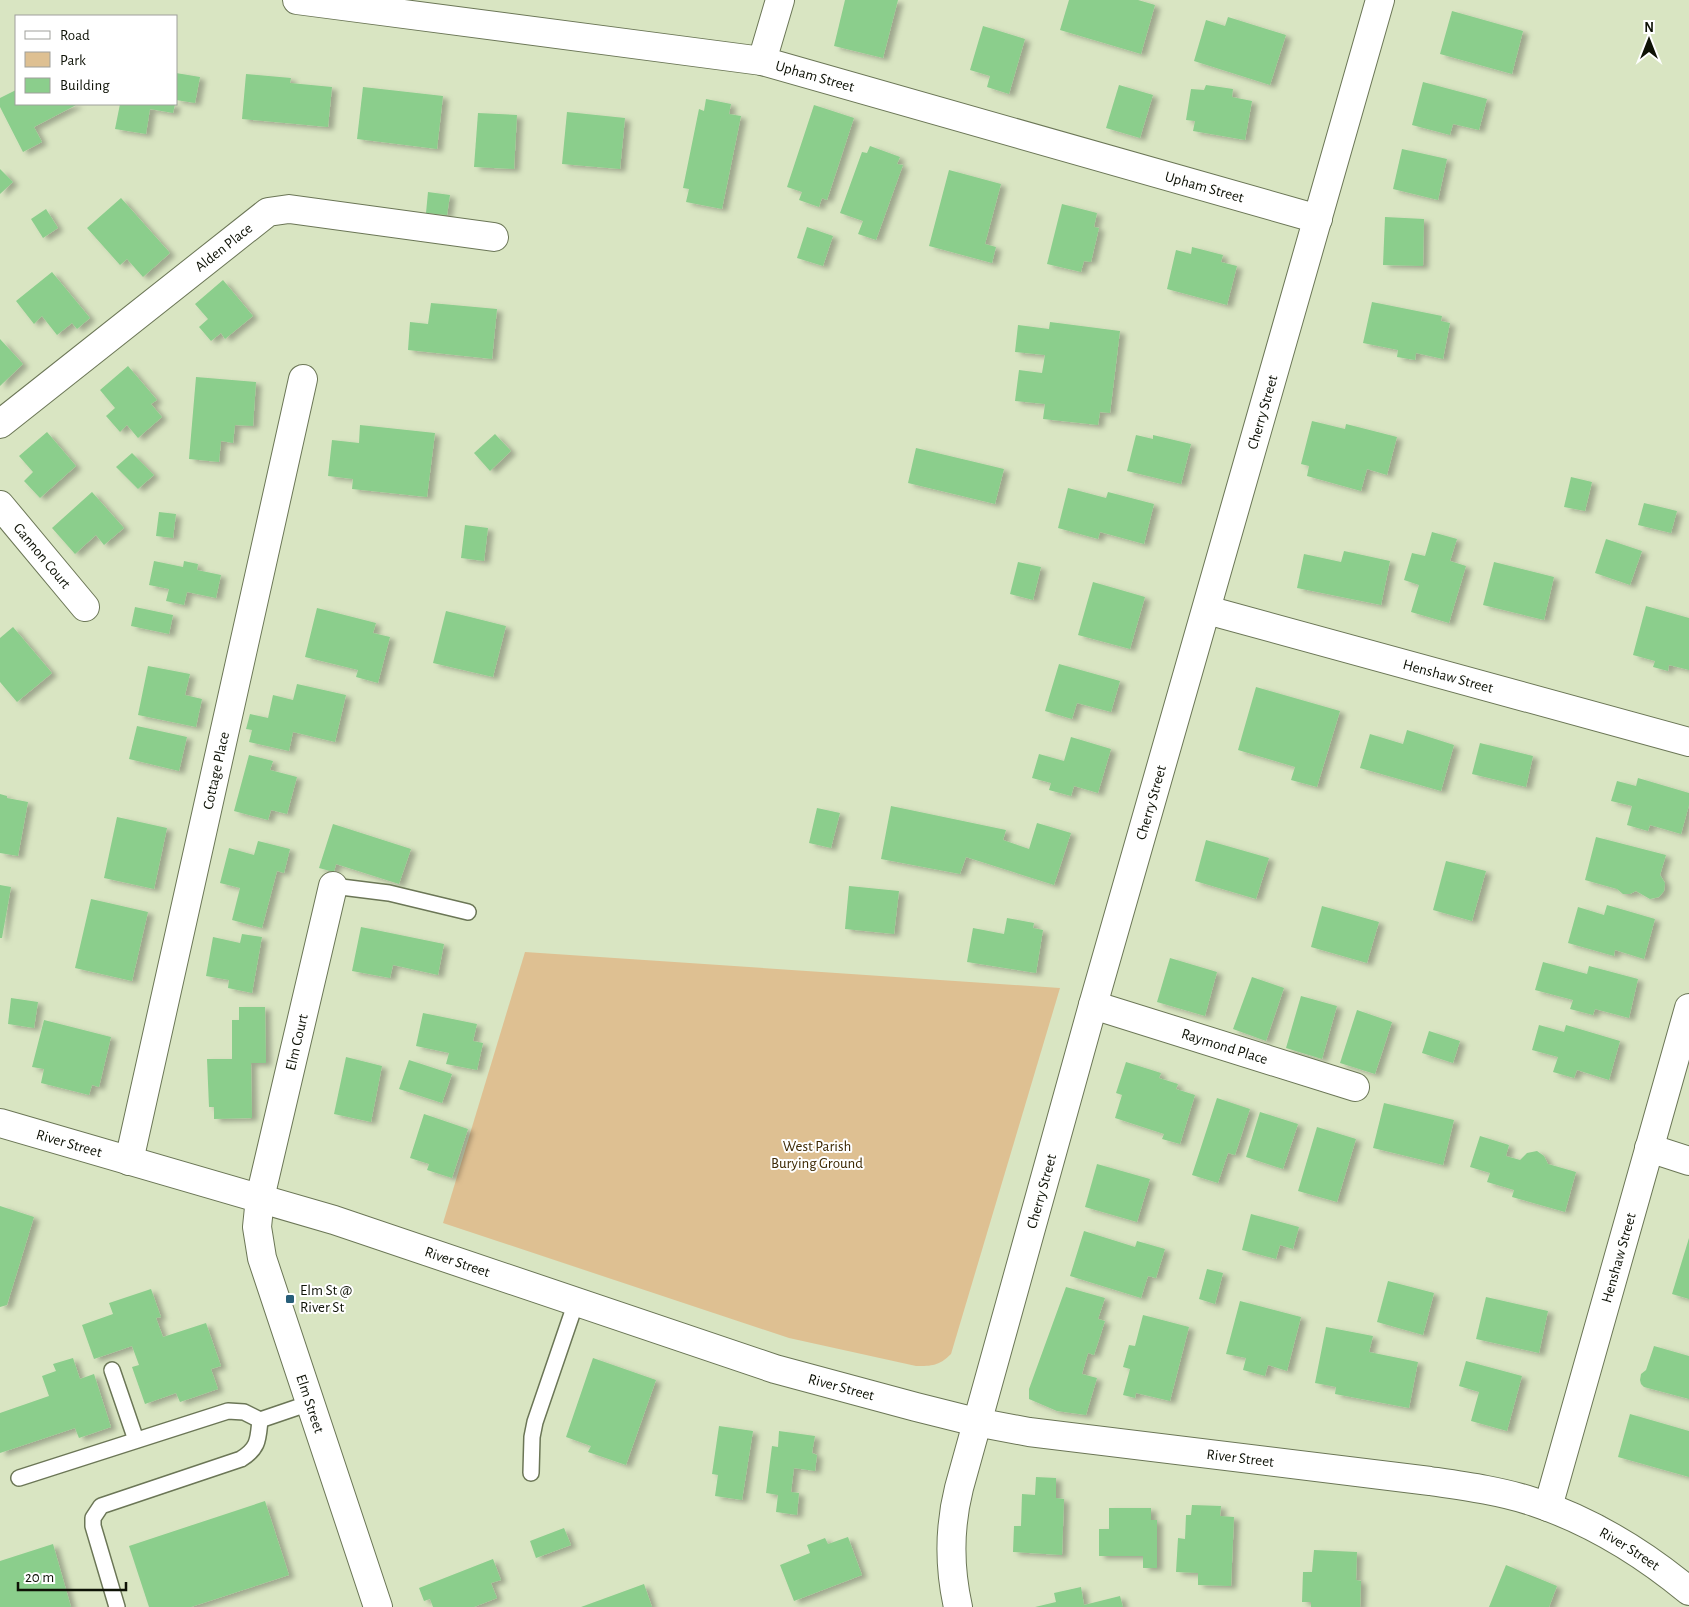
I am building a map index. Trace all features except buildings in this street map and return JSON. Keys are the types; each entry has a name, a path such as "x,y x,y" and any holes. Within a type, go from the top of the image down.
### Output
{"street":[{"name":"Upham Street","path":"297,0 762,61 1318,219"},
{"path":"762,61 780,0"},
{"name":"Cherry Street","path":"958,1607 950,1544 954,1508 976,1422 1380,0"},
{"name":"Alden Place","path":"0,424 268,212 288,209 494,237"},
{"name":"Cottage Place","path":"129,1162 303,380"},
{"name":"Gannon Court","path":"0,504 85,607"},
{"name":"Henshaw Street","path":"1207,610 1689,742"},
{"name":"Elm Court","path":"260,1198 333,886"},
{"name":"Raymond Place","path":"1093,1005 1355,1087"},
{"name":"Henshaw Street","path":"1548,1507 1689,1008"},
{"name":"River Street","path":"0,1123 334,1220 775,1369 870,1396 976,1422 1029,1432 1437,1482 1512,1496 1548,1507 1580,1520 1652,1562 1689,1591"},
{"path":"1649,1148 1689,1161"},
{"name":"Elm Street","path":"260,1198 257,1232 262,1258 378,1607"}],"lane":[{"path":"333,886 389,893 468,912"},
{"path":"531,1473 532,1437 535,1422 576,1302"},
{"path":"112,1370 136,1440"},
{"path":"19,1478 228,1411 244,1412 260,1420 310,1403"},
{"path":"117,1607 94,1534 93,1518 96,1512 101,1506 108,1503 241,1459 254,1449 260,1420"}],"green space":[{"name":"West Parish Burying Ground","path":"525,952 1060,988 951,1354 943,1361 935,1364 916,1366 789,1338 443,1223"}],"place":[{"name":"Elm St @ River St","path":"290,1299"}]}
